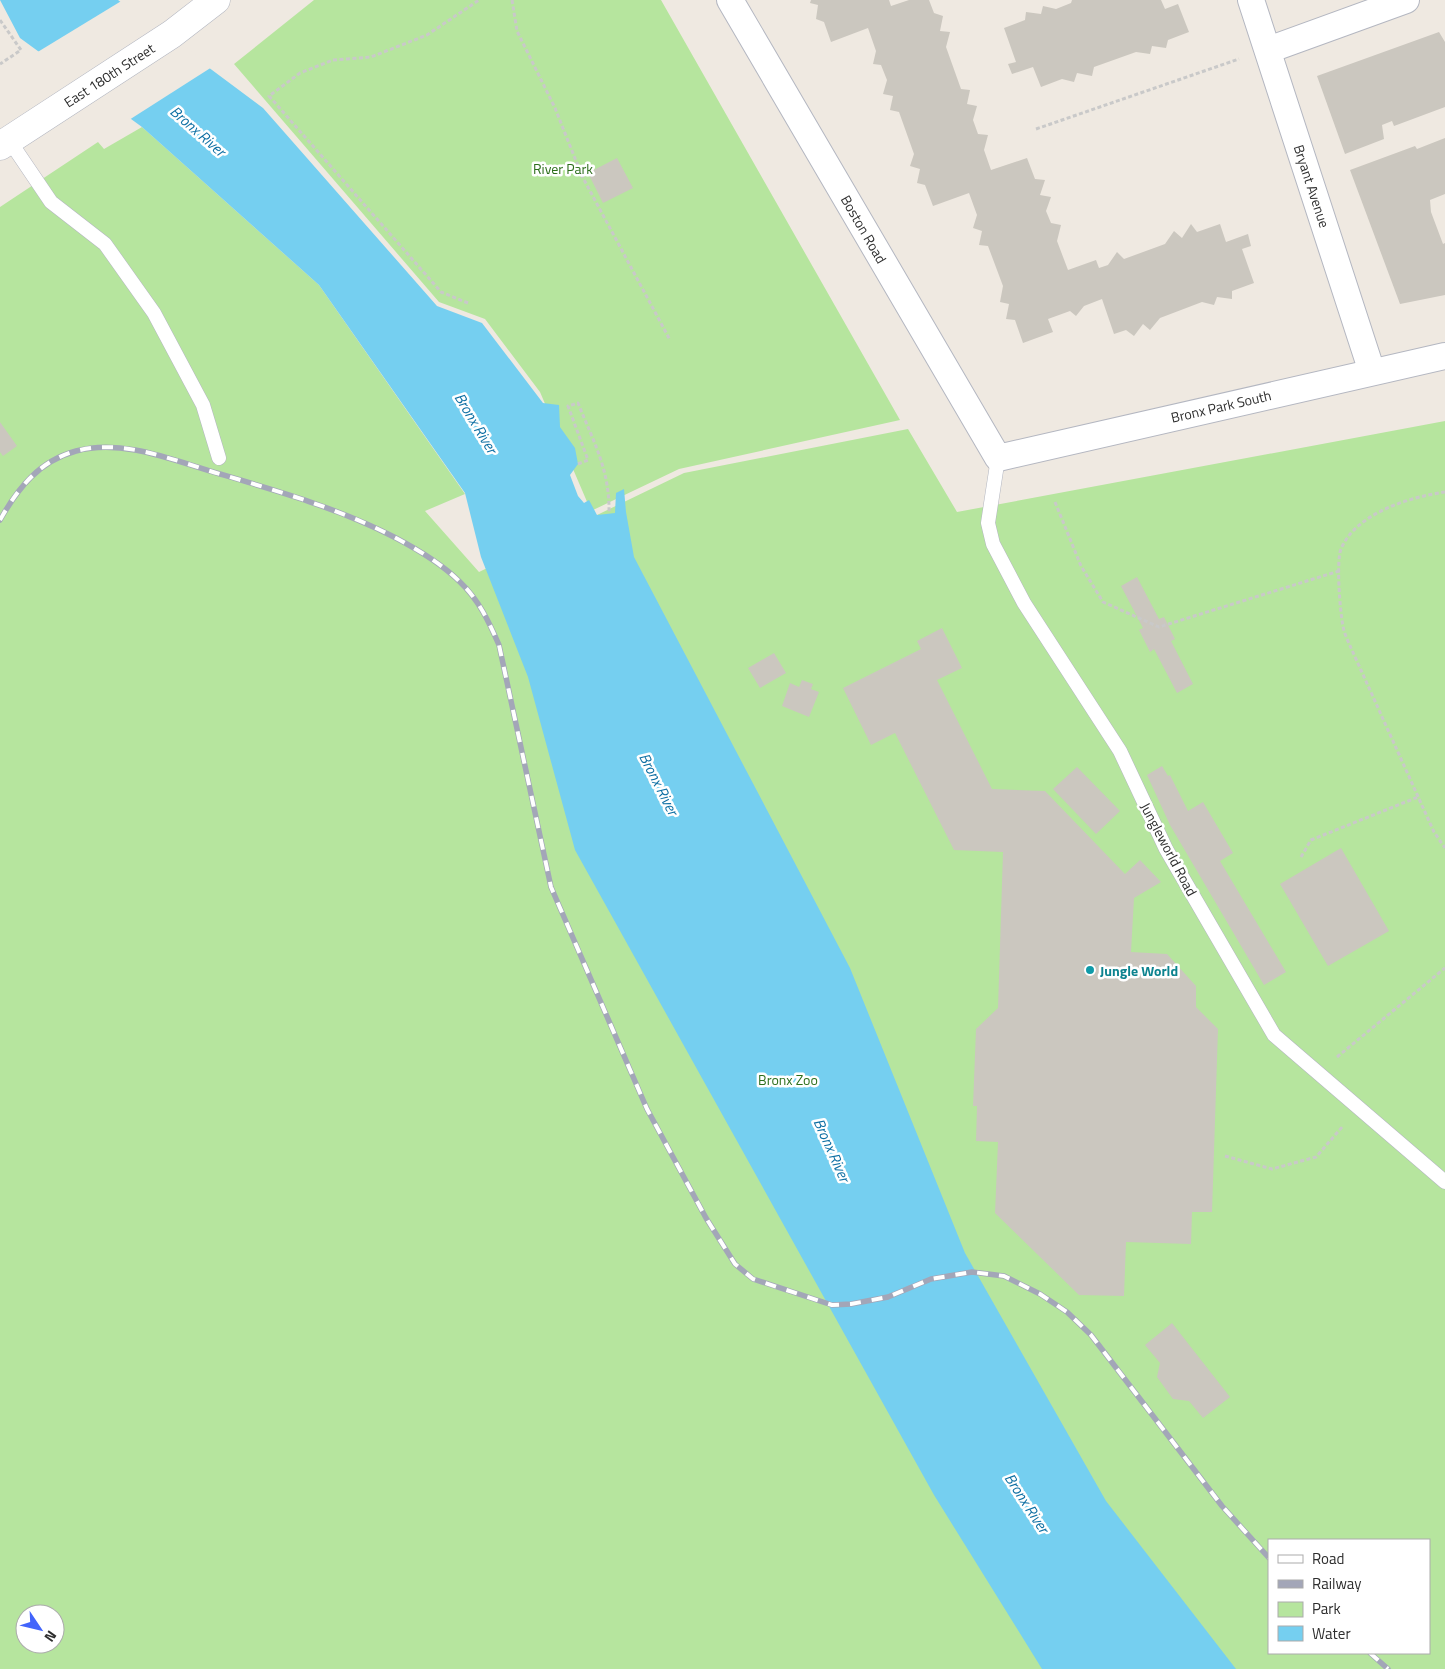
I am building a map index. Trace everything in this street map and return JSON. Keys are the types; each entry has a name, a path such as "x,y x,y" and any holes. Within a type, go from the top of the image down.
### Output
{"street":[{"name":"Boston Road","path":"730,0 998,458"},
{"name":"Bryant Avenue","path":"1251,0 1372,372"},
{"path":"1268,50 1406,0"},
{"name":"East 180th Street","path":"4,143 172,34 207,7"},
{"name":"Bronx Park South","path":"998,458 1445,356"}],"lane":[{"path":"4,143 51,202 105,244 154,313 203,405 219,458"},
{"name":"Jungleworld Road","path":"998,458 988,524 993,544 1024,603 1120,752 1166,849 1274,1034 1445,1182"}],"path":[{"path":"468,303 441,292 269,96 300,73 333,60 371,57 427,35 479,0"},
{"path":"512,0 517,31 555,108 582,176 670,340"},
{"path":"0,20 21,50 0,64"},
{"path":"1036,129 1268,50"},
{"path":"578,464 588,460 568,406 578,403 606,474 609,491 609,514"},
{"path":"1445,492 1423,495 1381,510 1349,537 1341,548 1339,570 1343,626 1434,832 1445,848"},
{"path":"1055,502 1080,566 1103,602 1159,627 1339,570"},
{"path":"1301,857 1311,840 1418,796"},
{"path":"1318,1072 1445,969"},
{"path":"1225,1156 1272,1169 1316,1157 1359,1106"}],"green space":[{"name":"River Park","path":"314,0 661,0 900,420 679,469 591,511 540,392 485,319 439,302 234,64"},
{"name":"Bronx Zoo","path":"142,127 319,285 465,494 425,511 479,572 684,473 908,429 957,512 1445,421 1445,1669 0,1669 0,207 98,142 104,149"}],"water":[{"name":"Bronx River","path":"0,0 118,0 263,108 437,306 482,323 543,403 559,405 560,427 575,448 578,464 570,475 578,496 584,503 589,500 597,515 615,513 616,493 624,489 634,557 850,968 965,1253 1106,1501 1236,1669 1042,1669 934,1495 575,850 528,677 481,557 465,493 319,285 142,127 20,38"}],"pier":[{"path":"123,0 212,67 129,120 36,53"}],"building":[{"path":"811,0 889,0 891,6 909,0 929,0 934,13 943,16 940,31 950,32 946,47 961,89 970,90 967,104 977,106 973,120 978,134 988,135 984,150 991,170 1027,158 1035,179 1045,180 1040,195 1051,197 1046,211 1051,223 1061,225 1057,241 1068,270 1096,260 1099,268 1108,265 1117,252 1124,259 1165,244 1174,231 1182,238 1191,224 1197,232 1220,224 1226,242 1248,234 1251,246 1242,249 1254,283 1232,291 1232,299 1217,297 1214,305 1202,302 1160,318 1150,330 1143,324 1134,336 1126,330 1114,334 1102,299 1084,306 1076,316 1070,311 1048,319 1053,332 1023,343 1015,320 1006,319 1009,304 1000,302 1003,286 988,246 979,245 982,231 973,228 977,215 969,193 933,206 925,185 917,183 920,169 910,166 914,154 899,112 890,110 893,96 883,94 887,80 881,65 873,64 876,51 868,28 831,42 824,22 816,19 818,5 810,3"},
{"path":"1072,0 1161,0 1165,9 1178,4 1189,32 1168,40 1166,48 1152,46 1150,54 1136,52 1094,67 1092,76 1077,73 1074,82 1062,79 1041,87 1033,67 1012,74 1008,64 1016,62 1004,28 1025,20 1026,12 1041,14 1043,6 1056,9 1071,3"},
{"path":"1439,32 1445,42 1445,107 1394,126 1392,121 1382,125 1384,139 1345,154 1317,76"},
{"path":"1445,138 1445,194 1430,200 1431,212 1443,244 1445,243 1445,295 1400,304 1350,170 1415,146 1417,149"},
{"path":"617,158 633,188 603,203 588,173"},
{"path":"0,422 17,446 3,456 0,452"},
{"path":"1137,577 1159,619 1164,617 1175,639 1171,641 1193,684 1177,693 1154,649 1150,652 1139,630 1143,628 1121,586"},
{"name":"Jungle World","path":"942,628 962,668 937,680 992,789 1045,791 1125,874 1140,860 1161,882 1134,898 1131,952 1167,954 1196,986 1196,1007 1218,1029 1212,1212 1192,1212 1191,1244 1126,1242 1124,1296 1079,1295 995,1213 998,1142 976,1141 977,1106 973,1106 976,1029 998,1008 1003,852 954,850 895,733 871,745 843,688 921,649 917,641"},
{"path":"774,653 786,673 760,688 748,668"},
{"path":"802,680 813,684 811,689 819,692 809,717 782,706 790,683 799,687"},
{"path":"1162,766 1168,776 1170,775 1188,811 1203,802 1233,853 1220,861 1286,972 1264,985 1170,825 1147,775"},
{"path":"1077,767 1120,811 1096,834 1053,789"},
{"path":"1341,848 1389,931 1328,966 1280,884"},
{"path":"1172,1323 1230,1397 1203,1418 1189,1401 1173,1399 1157,1377 1160,1363 1145,1345"}],"railway":[{"path":"0,520 14,497 40,469 76,451 112,447 130,449 167,458 331,509 394,537 445,569 473,596 499,645 551,887 647,1109 706,1218 735,1264 753,1279 832,1305 851,1304 888,1297 931,1279 972,1272 1004,1276 1040,1294 1067,1312 1091,1335 1222,1506 1268,1557"},
{"path":"1371,1654 1388,1669"}],"place":[{"name":"Jungle World","path":"1090,970"}]}
